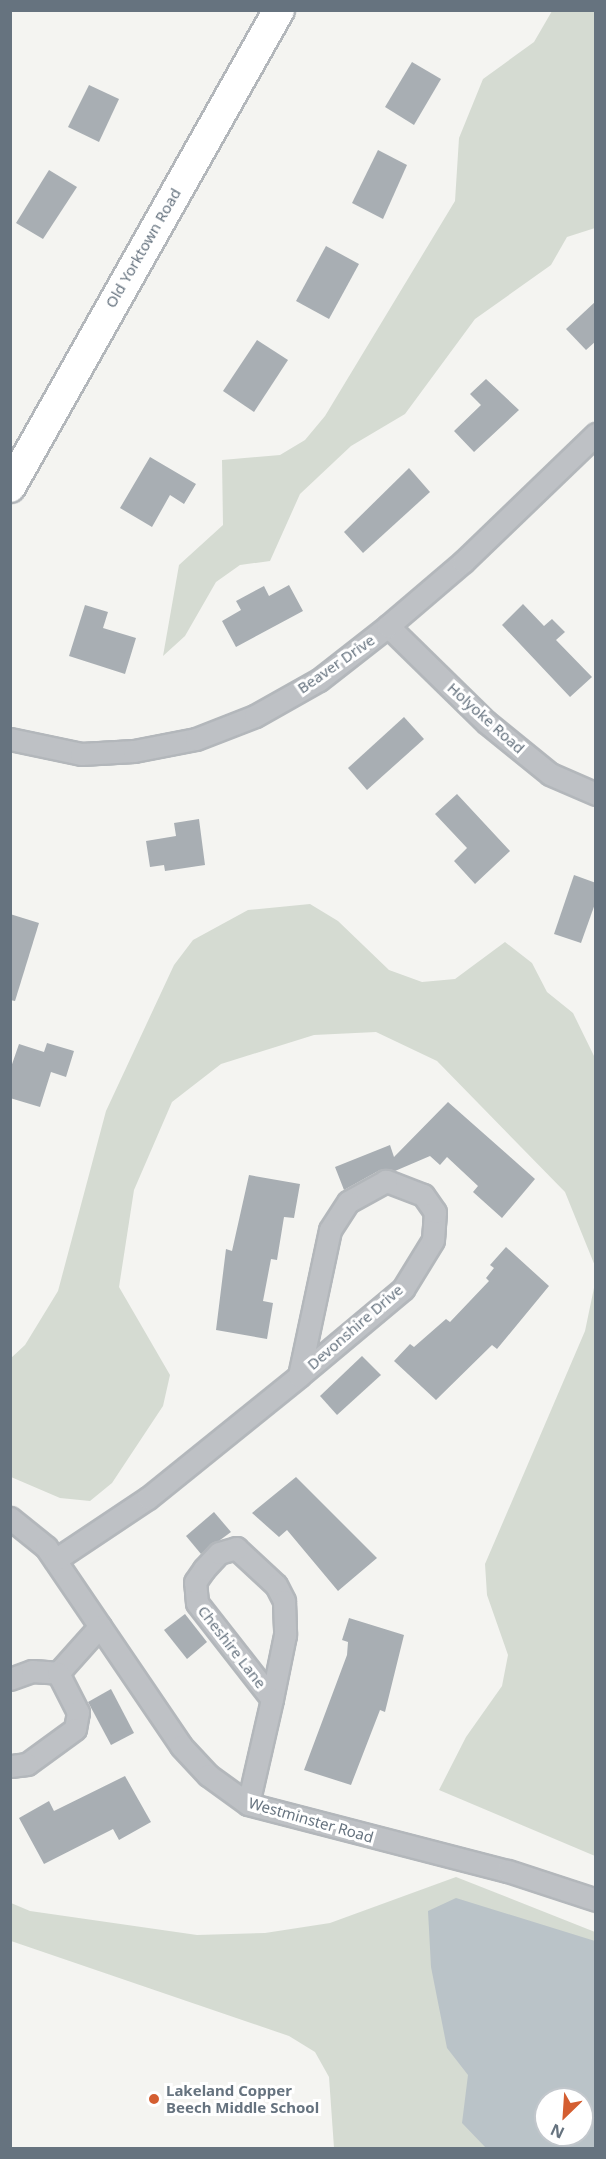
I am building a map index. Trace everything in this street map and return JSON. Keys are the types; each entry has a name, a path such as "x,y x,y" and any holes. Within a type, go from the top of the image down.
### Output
{"main road":[{"name":"Old Yorktown Road","path":"10,488 279,10"}],"street":[{"name":"Beaver Drive","path":"10,739 81,754 134,751 196,739 255,716 319,680 388,626 463,562 596,434"},
{"name":"Holyoke Road","path":"388,626 486,722 550,774 596,794"},
{"name":"Devonshire Drive","path":"55,1560 148,1498 299,1376 403,1288 423,1262 435,1229 435,1212 423,1196 386,1181 348,1202 330,1230 299,1376"},
{"name":"Westminster Road","path":"10,1518 55,1560 181,1746 248,1804 508,1871 596,1900"},
{"name":"Cheshire Lane","path":"236,1548 276,1585 284,1601 285,1635 272,1698 197,1604 195,1582 219,1553 236,1548"},
{"path":"58,1673 100,1626"},
{"path":"10,1680 32,1671 58,1673"},
{"path":"10,1766 27,1764 75,1729 78,1712 58,1673"},
{"path":"248,1804 272,1698"}],"shaded area":[{"path":"552,11 595,11 595,228 567,237 551,265 475,319 405,414 351,446 300,494 270,561 240,565 216,582 185,636 163,656 179,565 223,525 222,460 280,455 305,440 325,416 455,201 459,138 483,79 534,42"},
{"path":"310,904 338,921 389,970 422,982 455,979 505,942 532,963 547,992 573,1013 595,1058 595,1266 565,1192 437,1061 376,1032 314,1035 221,1064 172,1102 134,1190 119,1287 170,1375 163,1406 112,1483 90,1501 60,1498 11,1477 11,1358 25,1345 58,1291 106,1111 174,965 193,940 248,910"},
{"path":"595,1283 595,1856 439,1790 466,1737 502,1686 508,1655 487,1595 485,1564 585,1331"},
{"path":"456,1877 595,1932 595,2148 334,2148 329,2077 315,2052 289,2036 11,1941 11,1903 30,1911 197,1935 265,1933 330,1923"},
{"path":"456,1898 595,1941 595,2148 486,2148 462,2123 468,2075 447,2048 431,1967 428,1911"}],"building":[{"path":"412,62 441,79 414,125 385,107"},
{"path":"89,85 119,99 99,142 68,127"},
{"path":"378,150 407,165 383,219 352,203"},
{"path":"49,170 77,187 43,239 16,223"},
{"path":"326,246 359,264 329,319 296,301"},
{"path":"596,301 596,341 586,350 566,329"},
{"path":"257,340 288,360 254,412 223,391"},
{"path":"486,379 519,410 474,452 454,431 481,405 470,394"},
{"path":"150,457 196,484 184,504 170,495 152,527 120,508"},
{"path":"409,468 430,492 363,553 344,532"},
{"path":"289,585 303,611 236,647 222,621 241,610 236,601 264,586 269,596"},
{"path":"523,604 544,626 552,619 565,632 556,640 592,677 570,697 502,625"},
{"path":"85,605 108,612 103,628 136,638 125,674 69,656"},
{"path":"404,717 424,739 367,790 348,768"},
{"path":"457,794 510,851 475,884 454,861 467,848 435,814"},
{"path":"199,819 205,865 165,871 164,865 150,867 146,841 176,836 174,823"},
{"path":"574,875 596,883 596,901 581,943 554,934"},
{"path":"10,914 39,923 15,1001 10,1000"},
{"path":"47,1043 74,1051 66,1077 51,1072 40,1107 10,1098 10,1070 19,1044 44,1052"},
{"path":"448,1102 535,1179 502,1218 473,1192 478,1186 447,1157 440,1165 430,1156 395,1171 380,1170 344,1190 335,1167 390,1145 394,1157"},
{"path":"249,1175 300,1184 294,1218 284,1217 277,1260 271,1259 263,1301 273,1303 267,1339 216,1330 226,1249 232,1251"},
{"path":"506,1247 549,1286 497,1349 492,1345 436,1400 394,1361 410,1344 414,1347 446,1319 450,1322 489,1281 486,1278 494,1268 490,1265"},
{"path":"362,1356 381,1375 337,1415 320,1396"},
{"path":"296,1477 377,1558 338,1591 287,1530 279,1537 252,1513"},
{"path":"214,1512 231,1532 201,1554 186,1536"},
{"path":"185,1614 207,1642 187,1659 164,1630"},
{"path":"349,1618 404,1635 385,1712 380,1710 351,1785 304,1770 347,1655 348,1642 342,1640"},
{"path":"111,1689 134,1733 111,1745 88,1702"},
{"path":"125,1776 151,1822 119,1840 113,1829 44,1864 19,1818 49,1801 54,1811"}],"place":[{"name":"Lakeland Copper Beech Middle School","path":"154,2099"}]}
